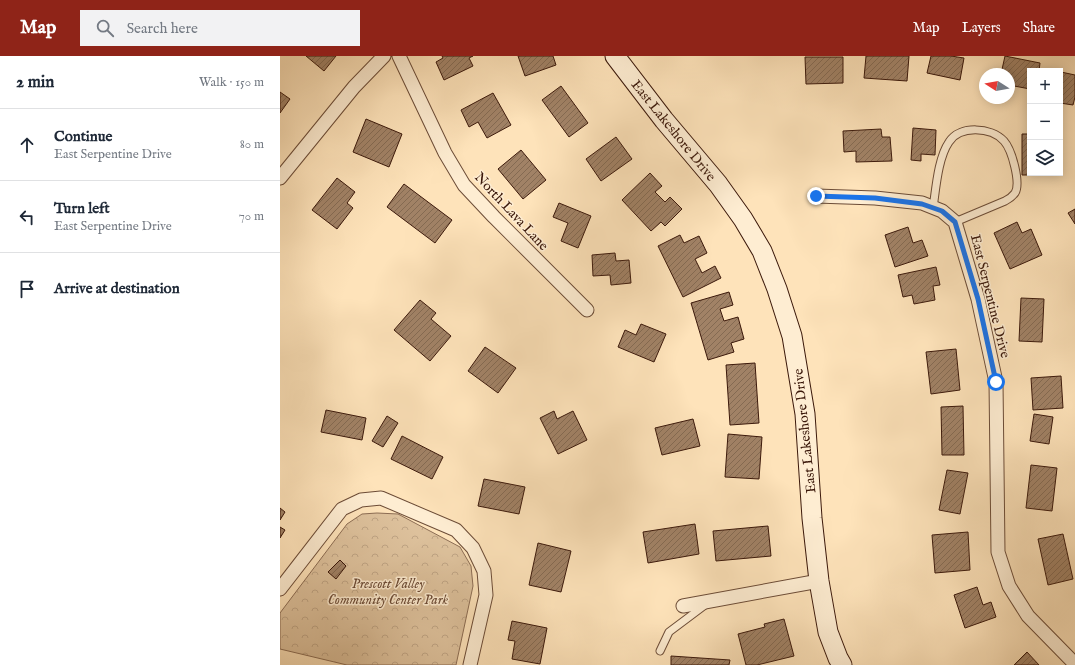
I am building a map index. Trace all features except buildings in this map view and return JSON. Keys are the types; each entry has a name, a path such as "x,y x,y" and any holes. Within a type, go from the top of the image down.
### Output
{"main road":[{"name":"East Lakeshore Drive","path":"615,56 664,120 718,184 762,251 777,289 792,336 805,414 812,518 819,581 828,632 842,665"}],"street":[{"path":"280,178 354,87 384,56"},
{"name":"North Lava Lane","path":"399,56 445,153 464,185 587,310"},
{"name":"East Serpentine Drive","path":"816,196 875,198 922,204 942,211 955,222 978,299 996,382 998,552 1009,586 1028,616 1075,664"},
{"path":"280,589 342,509 361,500 381,498 456,530 473,548 484,570 486,595 470,665"},
{"path":"683,606 819,581"}],"lane":[{"path":"933,208 941,163 945,149 953,137 967,131 980,130 999,137 1004,142 1011,156 1017,179 1015,193 1005,201 955,222"},
{"path":"660,651 669,632 710,601"}],"green space":[{"name":"Prescott Valley Community Center Park","path":"362,514 398,514 460,547 471,566 473,586 456,665 347,665 280,649 280,613 347,524"}],"route":[{"path":"816,196 875,198 922,204 942,211 955,222 978,299 996,382"}]}
